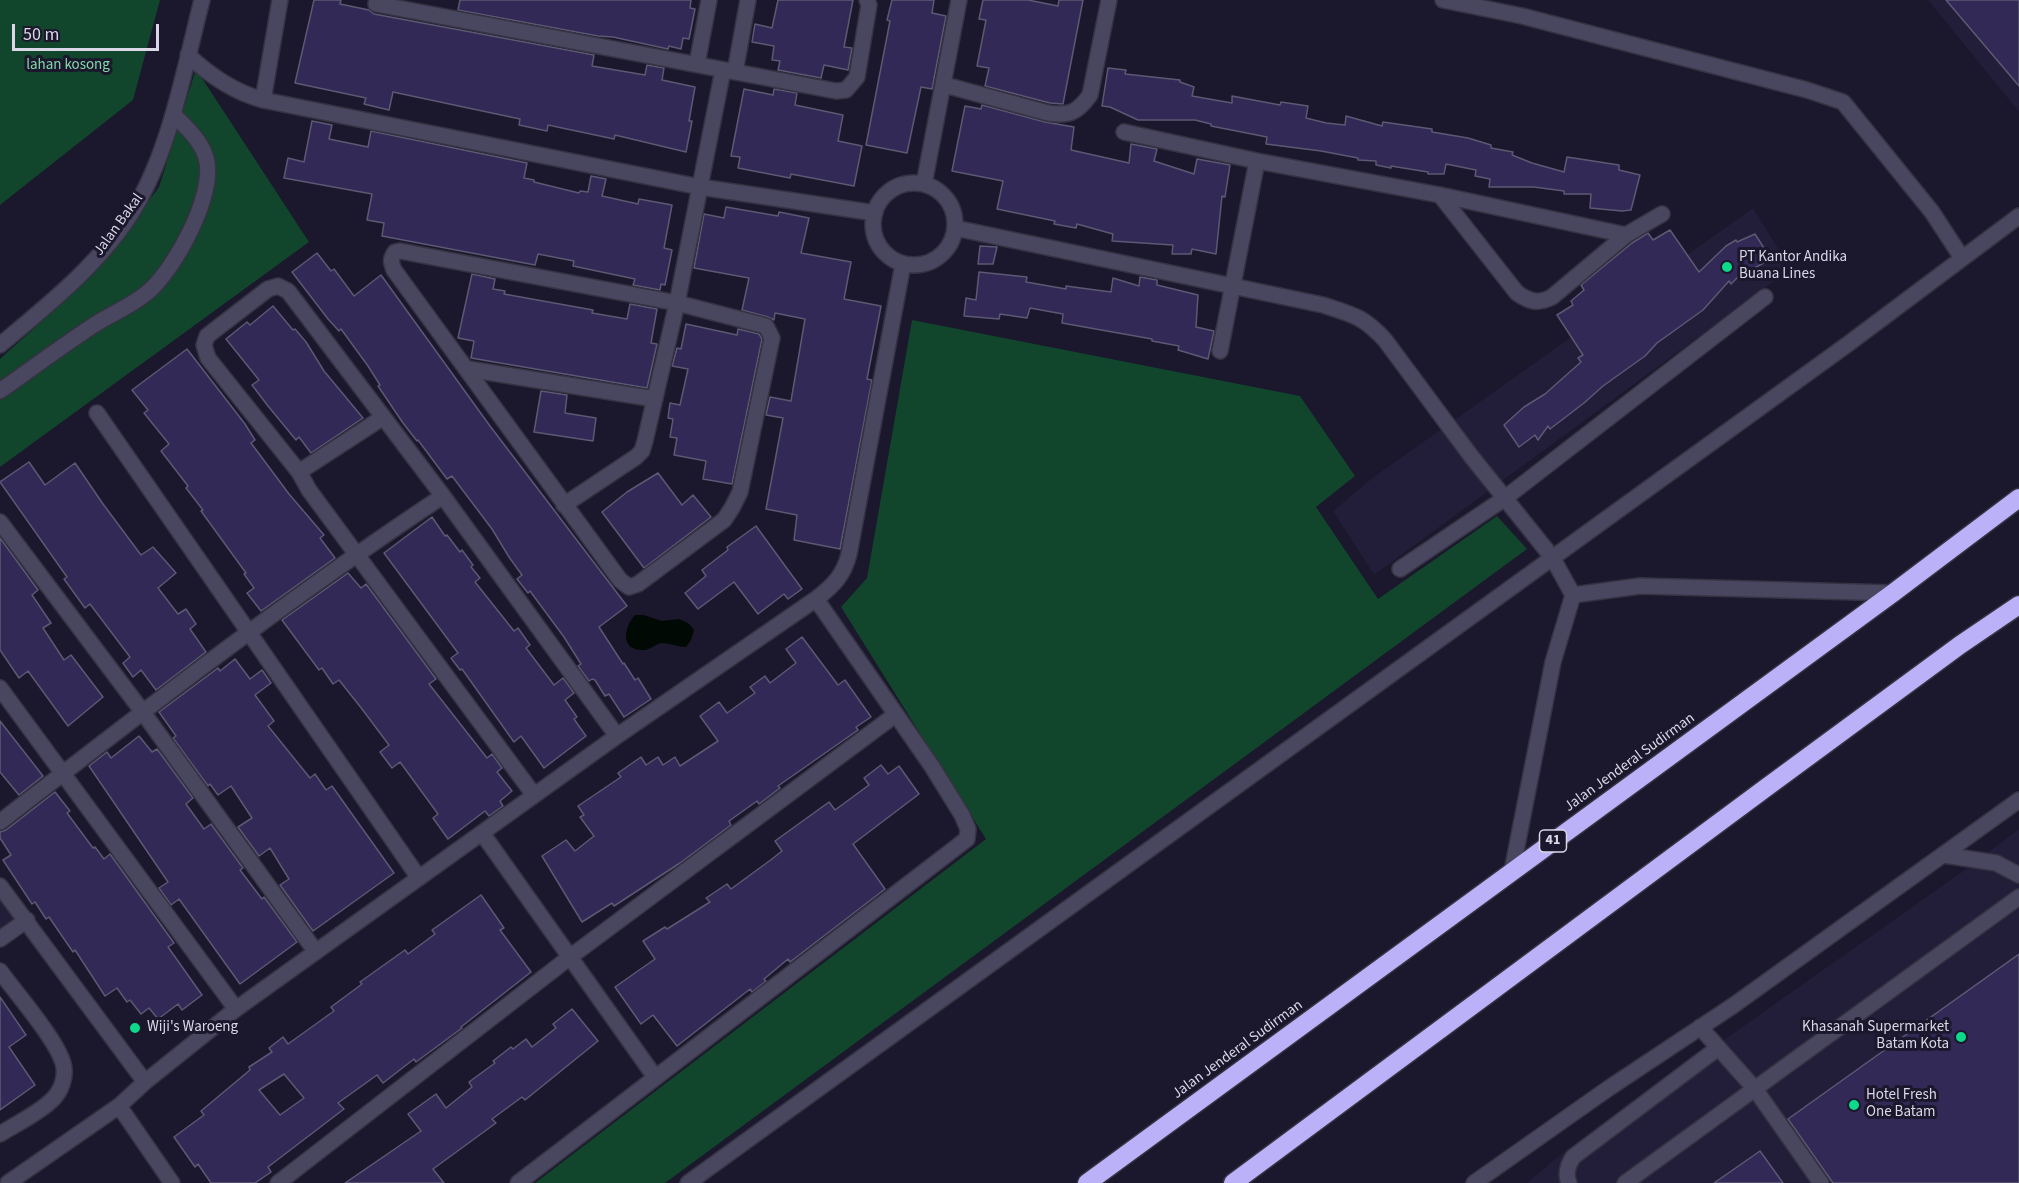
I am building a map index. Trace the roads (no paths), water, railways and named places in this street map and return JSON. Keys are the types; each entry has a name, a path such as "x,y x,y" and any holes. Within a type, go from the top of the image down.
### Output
{"highway":[{"name":"Jalan Jenderal Sudirman","path":"1087,1183 1893,593 2019,498"},
{"path":"1233,1183 1767,786 1960,645 2019,605"}],"street":[{"name":"Jalan Bakal","path":"0,345 57,297 91,264 134,209 150,179 173,114 202,0"},
{"path":"263,100 280,0"},
{"path":"697,64 709,0"},
{"path":"564,505 642,451 677,303 700,187 748,0"},
{"path":"376,4 405,5 825,90 846,90 857,77 869,5 867,0"},
{"path":"924,184 945,85 959,0"},
{"path":"945,85 1048,113 1065,115 1072,112 1083,105 1090,95 1109,0"},
{"path":"1443,0 1522,16 1807,90 1843,102 1932,212 1962,258"},
{"path":"188,55 203,69 243,95 263,100 700,187 875,213"},
{"path":"0,391 92,326 147,293 181,248 196,218 207,182 207,160 196,138 173,114"},
{"path":"1124,132 1626,235"},
{"path":"1220,351 1257,161"},
{"path":"913,183 924,184 939,191 948,201 954,214 955,228 951,242 943,253 931,261 918,265 903,264 882,250 873,226 875,213 880,201 894,188 913,183"},
{"path":"1440,195 1517,293 1534,302 1543,302 1552,297 1626,235 1662,214"},
{"path":"688,1183 1848,344 1962,258 2017,221"},
{"path":"955,228 1323,304 1358,316 1370,323 1385,340 1504,498 1552,557 1573,595 1553,662 1512,871"},
{"path":"400,251 677,303 766,326 772,338 740,492 732,508 724,520 638,584 629,587 620,580 564,505 468,369 394,270 390,262 395,252 400,251"},
{"path":"8,1183 119,1106 145,1082 236,1009 617,736 816,599 838,580 846,565 903,264"},
{"path":"534,795 309,490 299,472 208,358 205,351 207,336 268,290 278,286 288,291 443,496 617,736"},
{"path":"1400,569 1504,498 1765,297"},
{"path":"468,369 655,399"},
{"path":"97,413 418,879"},
{"path":"299,472 382,418"},
{"path":"0,822 142,711 356,554 443,496"},
{"path":"0,522 142,711 316,952"},
{"path":"1573,595 1640,586 1893,593"},
{"path":"518,1183 967,839 968,829 962,815 816,599"},
{"path":"0,688 236,1009"},
{"path":"278,1183 570,957 895,715"},
{"path":"1474,1183 1700,1028 2019,800"},
{"path":"482,833 655,1077"},
{"path":"1944,855 1996,863 2019,875"},
{"path":"0,886 145,1082"},
{"path":"1625,1183 2019,897"},
{"path":"0,939 27,920"},
{"path":"0,971 48,1037 63,1063 64,1077 61,1089 50,1102 0,1134"},
{"path":"1700,1028 1755,1089 1821,1183"},
{"path":"1569,1183 1567,1174 1573,1157 1718,1048"},
{"path":"119,1106 172,1183"},
{"path":"1493,1183 1500,1164"}],"place":[{"name":"PT Kantor Andika Buana Lines","path":"1727,267"},
{"name":"Wiji's Waroeng","path":"135,1028"},
{"name":"Khasanah Supermarket Batam Kota","path":"1961,1037"},
{"name":"Hotel Fresh One Batam","path":"1854,1105"}],"park label":[{"name":"lahan kosong","path":"68,66"}]}
